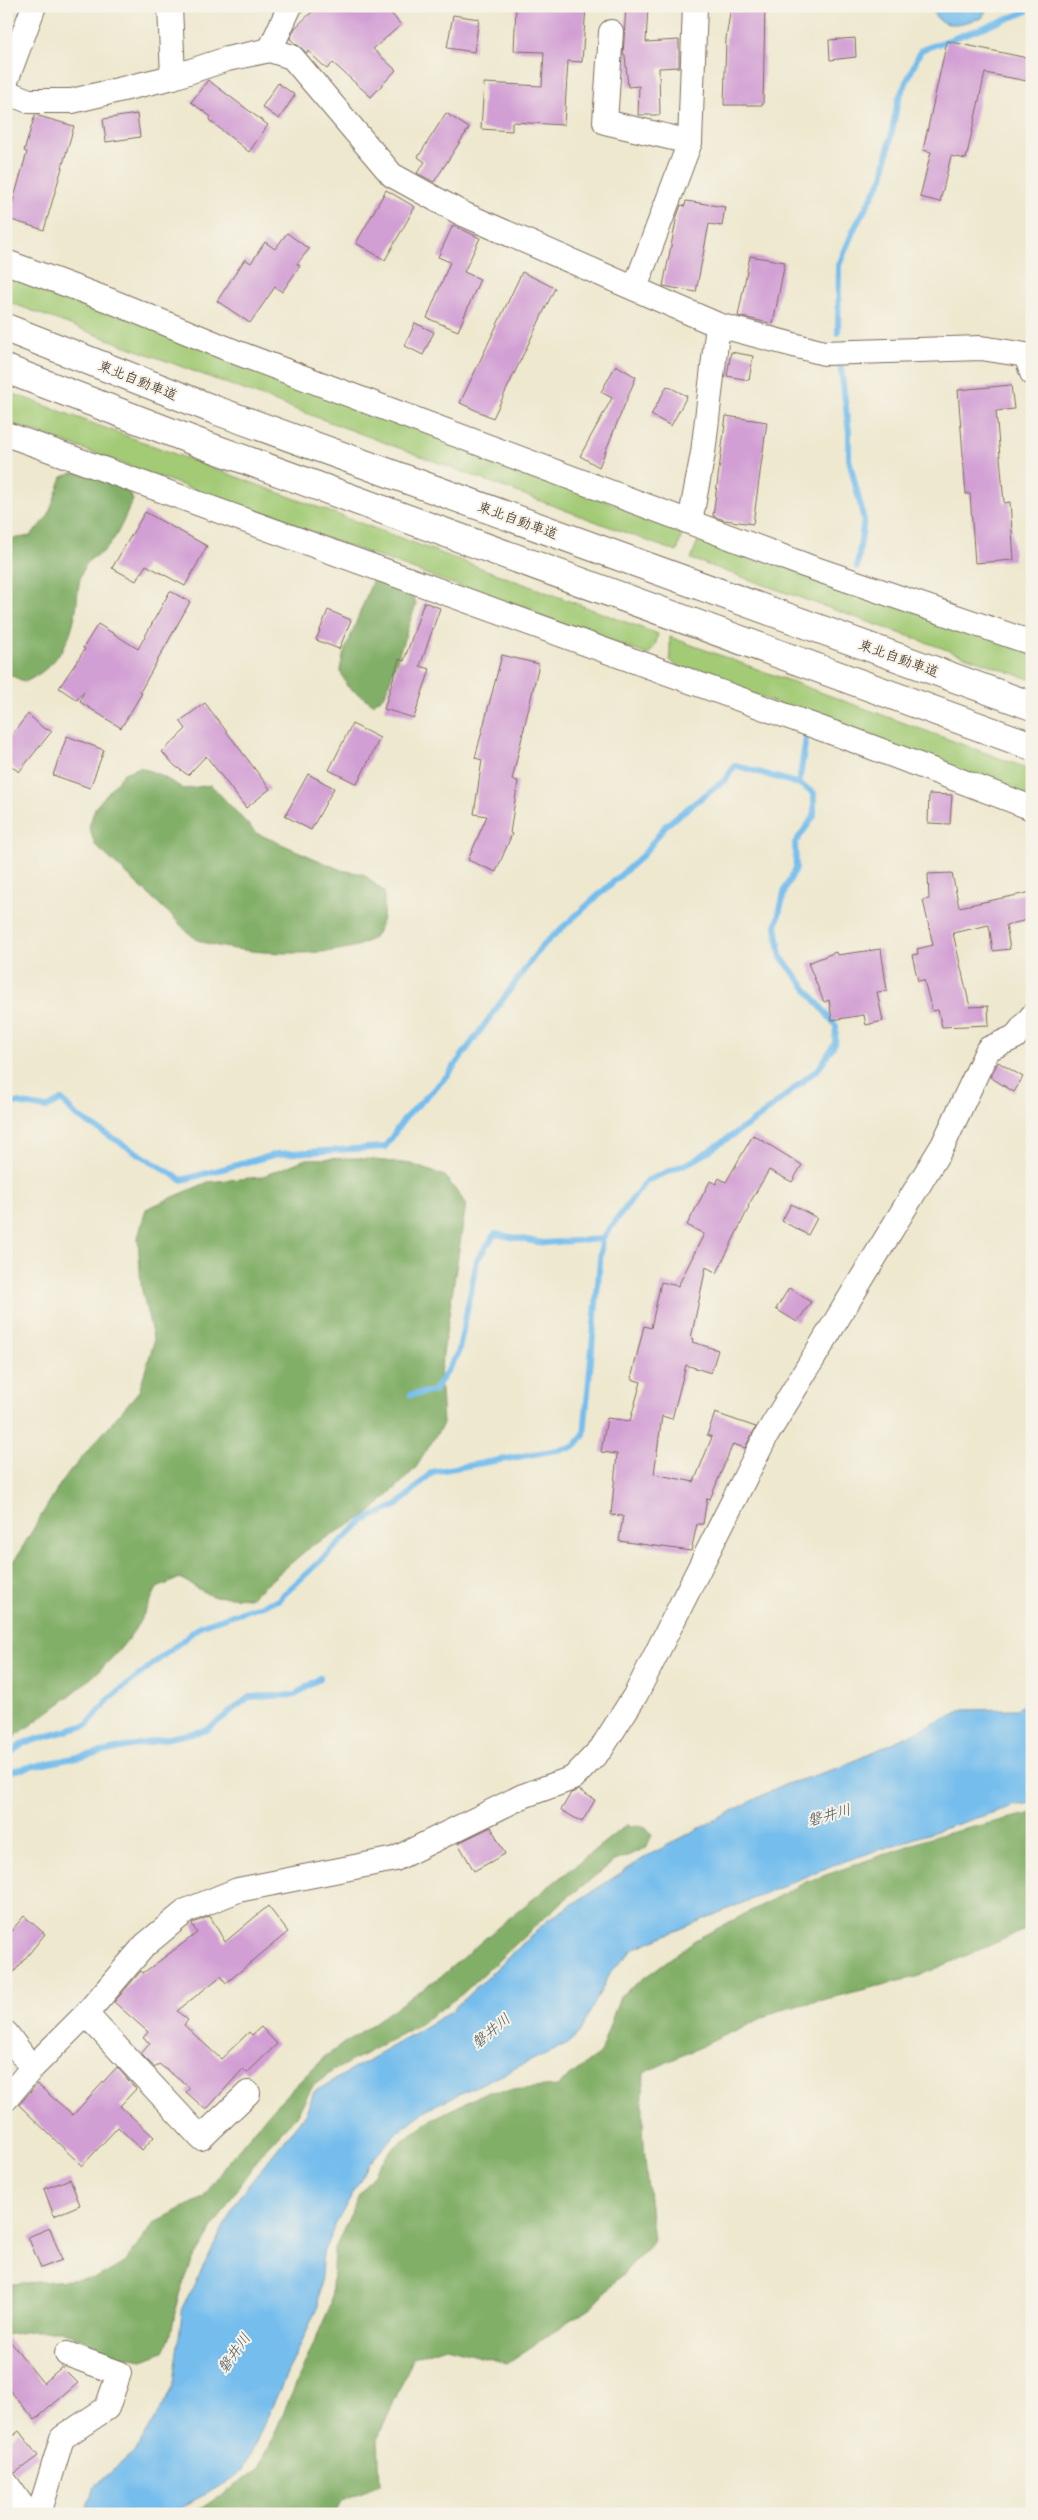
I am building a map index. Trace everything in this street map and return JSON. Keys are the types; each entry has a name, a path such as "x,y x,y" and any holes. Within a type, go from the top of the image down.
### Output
{"highway":[{"name":"東北自動車道","path":"6,328 215,410 1032,706"},
{"path":"6,369 199,443 1032,746"}],"street":[{"path":"6,81 14,34 34,6"},
{"path":"170,6 173,77"},
{"path":"270,50 290,6"},
{"path":"636,288 690,142 695,6"},
{"path":"611,32 605,122 690,142"},
{"path":"6,92 29,101 72,101 173,77 227,59 270,50 292,57 392,175 460,214 636,288 718,325 824,353 981,348 1030,356"},
{"path":"6,262 111,301 238,353 806,566 1032,643"},
{"path":"690,522 703,453 718,325"},
{"path":"6,434 853,740 1032,808"},
{"path":"6,2098 32,2068 86,2014 145,1945 186,1910 238,1890 395,1859 523,1796 573,1778 601,1749 636,1694 766,1436 942,1145 988,1049 1015,1037 1032,1016"},
{"path":"86,2014 201,2138 248,2093"},
{"path":"6,2033 32,2068"},
{"path":"39,2514 62,2438 107,2408 119,2373 67,2354"},
{"path":"6,2483 28,2514"}],"green space":[{"path":"6,269 676,528 682,533 677,552 6,301"},
{"path":"6,391 658,634 655,646 648,655 6,421"},
{"path":"80,470 128,489 133,500 112,542 106,549 89,561 83,569 79,581 72,626 64,646 52,663 35,677 25,682 6,673 6,540 30,536 48,516 62,477"},
{"path":"699,538 1032,652 1032,680 691,559"},
{"path":"373,579 412,592 416,604 385,695 373,704 347,686 340,670 343,656"},
{"path":"670,637 1032,770 1032,798 677,666 670,660"},
{"path":"140,767 160,775 184,789 211,785 256,833 341,870 363,874 384,892 383,918 377,933 365,942 345,949 320,952 262,952 213,945 198,940 95,845 89,827 95,808 124,773"},
{"path":"357,1158 411,1164 445,1176 466,1204 440,1373 443,1424 415,1469 369,1514 310,1547 250,1598 211,1596 180,1578 157,1588 134,1631 112,1658 68,1697 6,1743 6,1569 16,1558 62,1481 139,1391 154,1342 141,1286 138,1238 146,1209 208,1182 261,1177 306,1159"},
{"path":"1032,1813 1032,1927 919,1976 777,2011 644,2073 644,2136 654,2241 592,2306 507,2363 446,2347 413,2358 378,2438 380,2485 342,2500 335,2514 193,2514 259,2469 331,2304 334,2251 359,2195 390,2151 430,2120 487,2092 557,2086 600,2053 620,1996 695,1940 806,1882 936,1836"},
{"path":"626,1825 646,1827 652,1835 646,1848 613,1862 558,1905 462,1994 418,2025 333,2071 313,2086 296,2116 266,2148 238,2187 192,2262 178,2297 171,2334 164,2352 143,2360 104,2354 84,2340 60,2331 30,2331 6,2335 6,2277 11,2284 98,2278 124,2263 155,2222 203,2198 230,2159 274,2107 323,2058 440,1977 503,1923"}],"water":[{"path":"931,6 986,6 986,10 982,18 952,24 939,20"},
{"name":"磐井川","path":"1032,1700 1032,1803 1013,1806 833,1865 635,1948 611,1971 580,2032 567,2044 429,2108 395,2134 369,2164 334,2227 323,2253 318,2306 243,2470 231,2480 169,2514 84,2514 94,2487 135,2451 172,2390 183,2306 239,2197 306,2113 314,2092 450,2012 548,1920 647,1856 780,1786 841,1767 963,1710 1017,1709"}],"building":[{"path":"318,6 385,6 401,25 373,49 396,70 371,97 333,63 327,69 308,51 307,53 290,39 295,28"},
{"path":"516,6 586,6 582,62 568,61 564,125 512,122 512,131 481,129 484,83 542,86 544,52 514,51"},
{"path":"626,6 648,6 646,42 679,40 679,67 659,68 660,115 638,115 639,86 628,87 625,55 623,55"},
{"path":"731,6 765,6 763,105 724,105 726,39"},
{"path":"453,15 479,19 474,52 447,48"},
{"path":"855,38 856,57 830,60 829,40"},
{"path":"947,41 1032,59 1032,82 985,73 966,159 951,156 940,202 920,197 931,152 923,150"},
{"path":"208,80 268,125 249,152 209,120 211,117 191,102"},
{"path":"278,83 295,95 279,119 262,107"},
{"path":"446,113 469,128 434,182 417,173 425,162 418,157"},
{"path":"137,114 140,137 106,142 103,119"},
{"path":"35,115 74,126 44,230 8,219 27,152 24,151"},
{"path":"386,190 415,207 385,260 356,243"},
{"path":"686,201 725,207 722,226 709,224 696,292 663,286 677,216 681,205 685,206"},
{"path":"453,225 480,238 464,272 480,279 458,331 427,318 450,262 438,257"},
{"path":"287,233 309,249 297,264 300,266 282,292 275,287 250,323 217,301 245,259 251,263 265,242 275,249"},
{"path":"750,256 785,262 773,324 738,316"},
{"path":"522,272 555,288 493,418 460,403"},
{"path":"415,323 434,332 423,355 405,346"},
{"path":"731,352 753,356 749,380 727,376"},
{"path":"616,365 636,377 599,467 580,456 612,398 601,392"},
{"path":"1011,385 1014,409 996,411 1004,503 1010,502 1014,560 975,563 970,494 966,494 958,390"},
{"path":"667,386 687,396 671,426 651,415"},
{"path":"726,416 767,422 753,524 724,520 713,516"},
{"path":"145,512 207,546 185,586 146,565 136,581 112,568"},
{"path":"170,591 190,602 140,692 142,693 121,728 80,702 84,691 77,700 59,688 85,649 83,648 98,624 138,649"},
{"path":"424,602 440,608 420,666 430,669 414,718 384,709 399,659 404,661"},
{"path":"328,610 351,620 339,649 316,640"},
{"path":"502,655 539,664 512,780 518,781 510,833 512,834 496,872 468,860 487,816 474,814 482,760 475,758"},
{"path":"205,703 270,789 246,808 206,756 188,775 175,766 162,752 186,729 180,721"},
{"path":"28,714 43,728 52,731 19,772 6,762 6,742"},
{"path":"352,724 380,738 357,784 329,770"},
{"path":"67,736 104,750 90,788 53,775"},
{"path":"308,774 334,788 311,830 285,816"},
{"path":"929,794 952,795 950,824 928,823"},
{"path":"952,873 959,907 1032,892 1032,919 1006,925 1010,949 993,951 989,925 953,933 970,1007 988,1006 989,1025 942,1027 938,1010 932,1011 924,980 918,981 912,955 918,954 917,949 933,945 923,900 929,899 928,874"},
{"path":"881,949 887,991 877,992 883,1021 866,1025 864,1015 832,1020 829,1000 824,1002 808,963 836,952 837,955"},
{"path":"998,1062 1023,1077 1014,1092 990,1077"},
{"path":"753,1135 802,1165 792,1182 769,1170 748,1206 717,1273 706,1267 691,1338 693,1339 692,1342 718,1350 711,1373 686,1365 672,1419 662,1416 654,1474 694,1482 712,1437 707,1435 715,1413 756,1427 745,1448 733,1444 710,1499 707,1498 703,1524 697,1524 691,1551 619,1541 623,1516 611,1515 617,1454 601,1452 607,1418 630,1421 641,1382 631,1379 644,1326 651,1328 661,1282 678,1286 704,1234 687,1225 710,1181 716,1184 719,1178 726,1182"},
{"path":"791,1204 817,1218 808,1235 782,1221"},
{"path":"789,1288 811,1302 797,1322 776,1309"},
{"path":"579,1790 595,1800 582,1822 561,1810 571,1793"},
{"path":"491,1827 505,1854 474,1871 458,1843"},
{"path":"268,1906 288,1932 226,1983 221,1976 177,2011 188,2020 184,2025 221,2059 249,2032 252,2035 261,2027 277,2044 247,2073 243,2069 206,2110 186,2092 190,2088 159,2064 155,2068 141,2054 150,2043 143,2038 148,2032 114,2002 141,1971 143,1973 197,1933 193,1923 210,1916 225,1942"},
{"path":"24,1916 45,1934 6,1982 6,1937"},
{"path":"117,2067 136,2089 120,2106 154,2137 142,2150 118,2127 82,2166 19,2105 37,2084 73,2115"},
{"path":"70,2179 80,2205 54,2216 44,2189"},
{"path":"50,2228 62,2260 41,2268 28,2237"},
{"path":"6,2336 43,2383 62,2367 78,2383 35,2420 6,2386"},
{"path":"19,2431 38,2456 15,2473 6,2463 6,2441"}],"waterway":[{"path":"838,333 839,265 854,229 883,177 898,100 921,50 1026,12 1029,6"},
{"path":"841,368 849,432 849,459 864,520 857,567"},
{"path":"411,1395 434,1391 458,1354 477,1260 495,1234 543,1243 602,1239 646,1181 695,1160 760,1117 820,1067 835,1043 836,1026 781,957 776,926 785,889 796,868 795,843 814,816 814,793 799,784 807,731"},
{"path":"6,1101 46,1108 62,1100 75,1115 182,1180 277,1154 385,1147 404,1119 448,1075 541,947 644,854 666,825 726,779 735,765 799,784"},
{"path":"6,1756 24,1743 87,1725 109,1699 202,1625 278,1600 363,1521 398,1505 432,1472 574,1447 584,1435 602,1239"},
{"path":"6,1772 207,1730 249,1697 295,1695 320,1678"}]}
